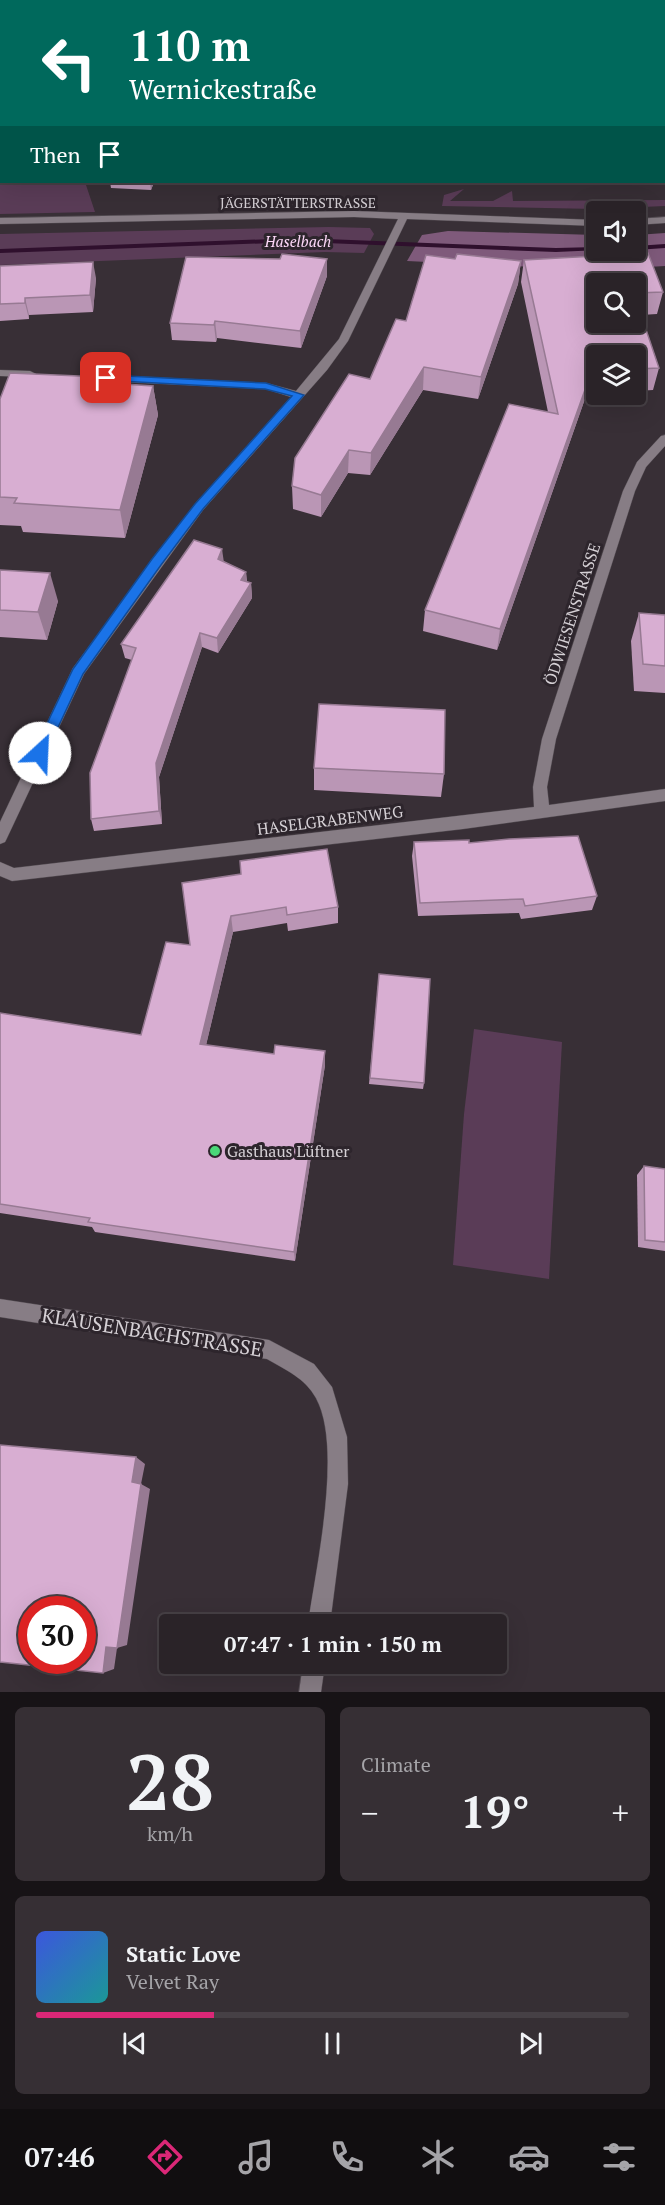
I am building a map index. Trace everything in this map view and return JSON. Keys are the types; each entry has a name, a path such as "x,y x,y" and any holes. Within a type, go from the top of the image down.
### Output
{"street":[{"name":"JÄGERSTÄTTERSTRASSE","path":"0,221 296,215 404,216 586,223"},
{"path":"0,838 78,672 156,562 199,507 344,339 404,216"},
{"path":"646,221 665,220"},
{"path":"0,373 46,375"},
{"path":"94,377 266,386 298,395"},
{"name":"ÖDWIESENSTRASSE","path":"542,811 540,787 549,739 629,491 641,465 665,438"},
{"name":"HASELGRABENWEG","path":"0,868 12,875 665,795"},
{"name":"KLAUSENBACHSTRASSE","path":"0,1308 269,1350 307,1371 326,1394 337,1437 338,1485 321,1614"},
{"path":"310,1692 313,1674"}],"shaded area":[{"path":"0,183 85,183 95,212 0,214"},
{"path":"464,189 450,201 493,201 512,191 513,201 665,200 665,206 646,207 646,201 586,201 586,209 442,206 444,195"},
{"path":"370,228 374,234 364,253 325,252 0,265 0,234"},
{"path":"448,231 586,235 586,261 646,261 646,234 665,233 665,266 596,270 407,261 422,235"},
{"path":"474,1029 562,1042 549,1279 453,1265 464,1114"}],"building":[{"path":"646,253 648,253 663,292 646,293 646,273 586,273 586,333 646,333 646,330 659,368 646,369 646,345 586,345 586,387 500,629 425,610 509,404 558,414 524,260 586,256 586,261 646,261"},
{"path":"282,254 327,259 300,331 215,321 214,325 170,323 186,257 280,259"},
{"path":"457,254 521,261 481,377 424,367 371,453 349,450 321,495 292,486 295,458 349,374 370,379 396,319 406,321 426,255 455,259"},
{"path":"93,262 90,295 25,298 25,303 0,304 0,266"},
{"path":"10,373 125,378 123,384 153,386 120,510 14,503 17,498 0,497 0,399"},
{"path":"194,540 222,549 218,559 246,572 241,580 251,583 217,638 200,633 156,763 159,811 91,819 90,773 136,648 121,644"},
{"path":"0,570 50,573 38,612 0,610"},
{"path":"639,613 665,615 665,666 643,664"},
{"path":"319,704 445,710 444,774 314,768"},
{"path":"578,836 597,896 525,906 523,899 420,903 414,842 469,840 469,843"},
{"path":"327,849 338,907 287,915 286,907 231,916 200,1044 274,1054 275,1045 325,1051 294,1252 88,1222 90,1218 0,1204 0,1013 141,1035 166,942 190,945 182,883 241,874 240,861"},
{"path":"379,974 430,979 424,1083 370,1078"},
{"path":"644,1166 665,1169 665,1242 645,1240"},
{"path":"0,1445 136,1457 132,1482 141,1484 117,1648 106,1647 103,1673 96,1672 96,1596 18,1596 18,1664 0,1662"}],"waterway":[{"name":"Haselbach","path":"0,251 300,240 586,249"},
{"name":"Haselbach","path":"646,247 665,246"}],"place":[{"name":"Gasthaus Lüftner","path":"215,1151"}],"route":[{"path":"40,753 78,672 156,562 199,507 298,395 266,386 106,378"}]}
